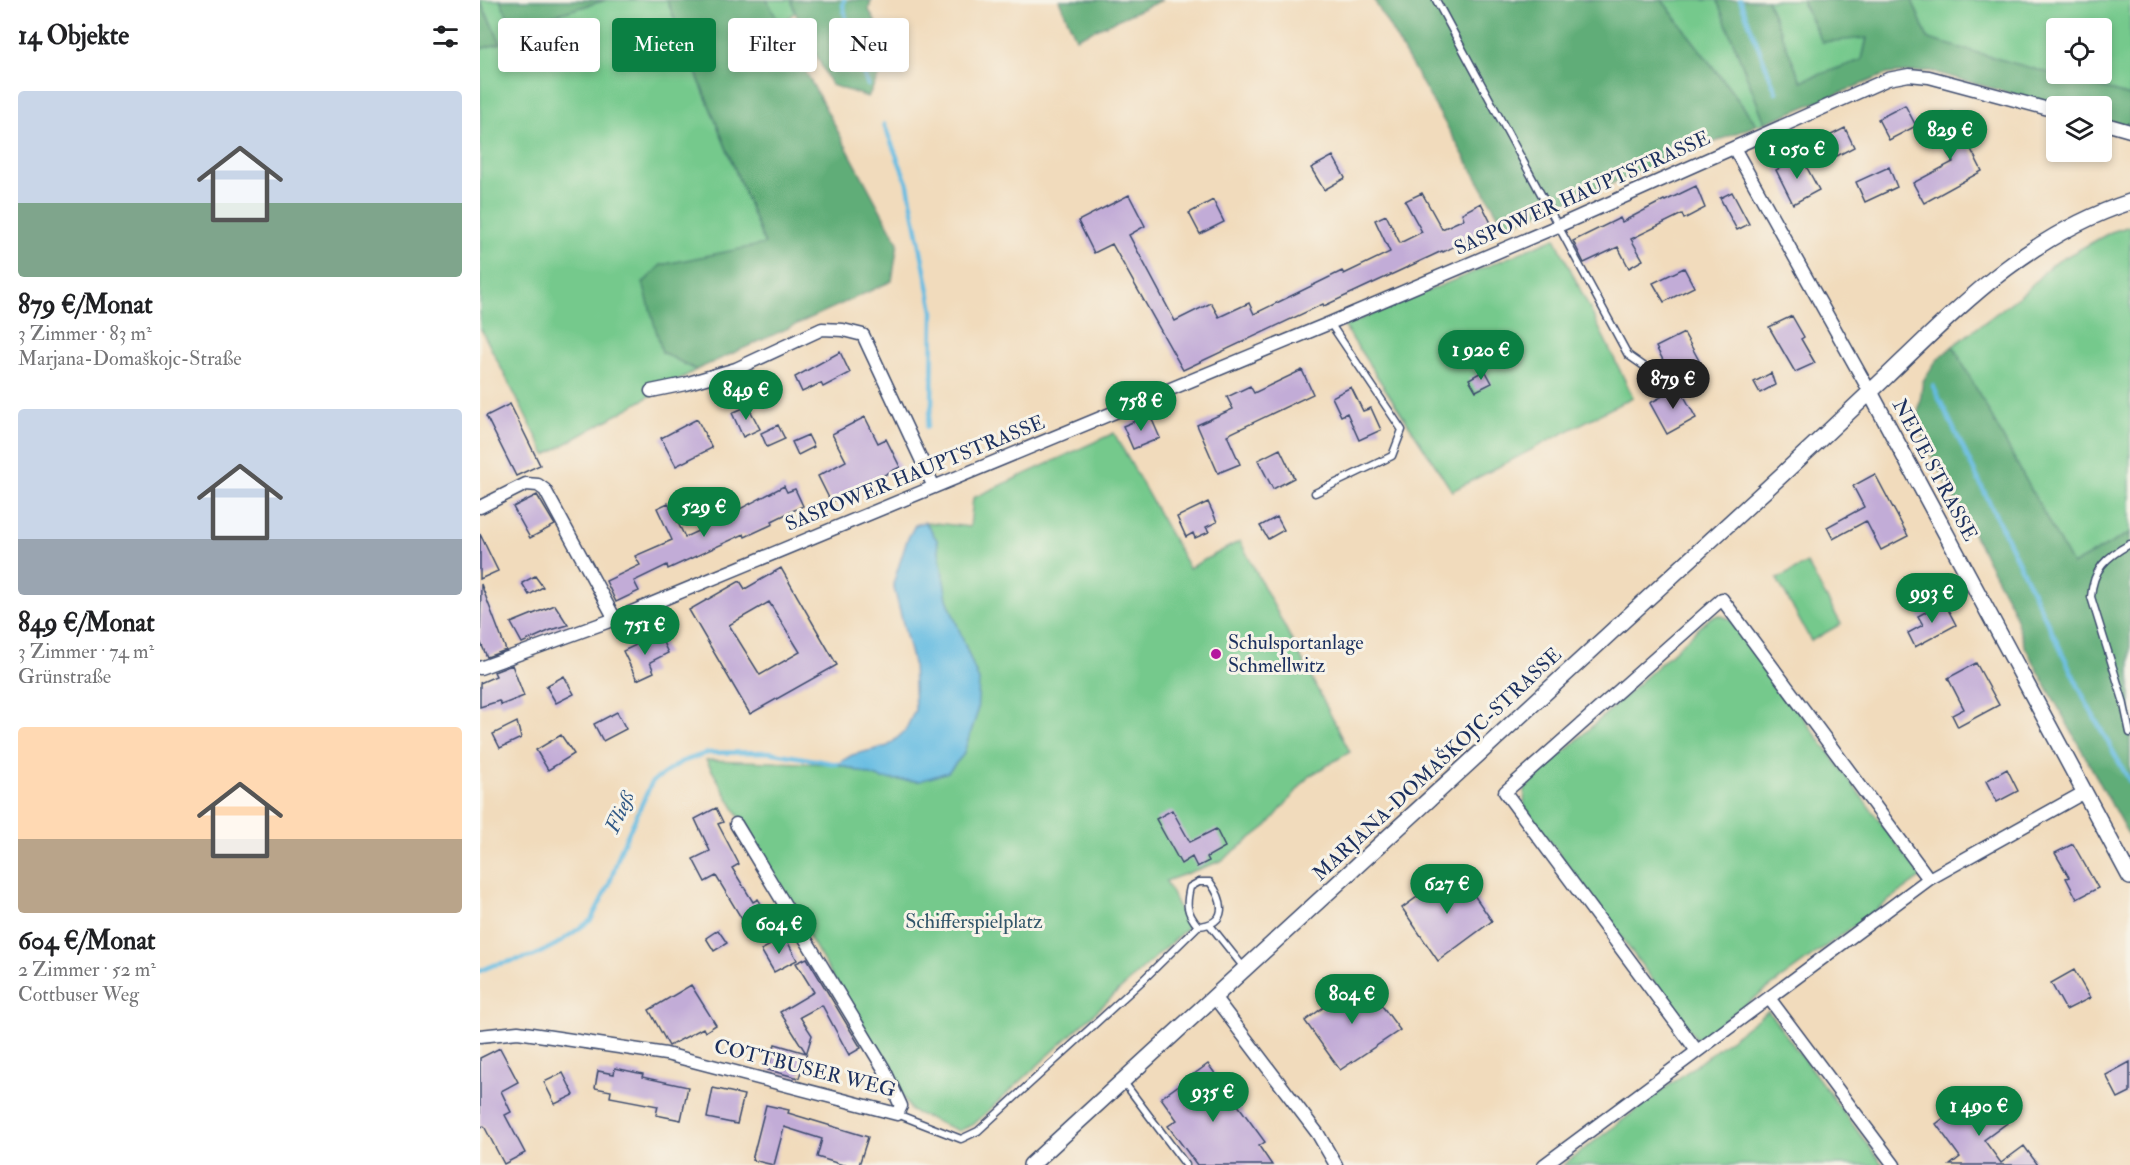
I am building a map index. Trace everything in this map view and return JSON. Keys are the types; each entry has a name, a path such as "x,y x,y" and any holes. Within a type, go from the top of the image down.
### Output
{"street":[{"name":"SASPOWER HAUPTSTRASSE","path":"480,668 615,619 1330,323 1558,226 1888,80 1909,75 1929,77 2046,108"},
{"path":"2112,126 2130,131"},
{"name":"NEUE STRASSE","path":"1734,148 1870,392 2130,877"},
{"name":"MARJANA-DOMAŠKOJC-STRASSE","path":"1031,1165 1246,970 1971,297 2019,258 2063,230 2101,212 2130,202"},
{"path":"651,391 736,369 822,329 843,330 863,335 934,487"},
{"path":"480,507 526,484 545,490 615,619"},
{"path":"1697,1051 1505,792 1722,599 1929,879"},
{"path":"1544,1165 1929,879 2083,793"},
{"name":"COTTBUSER WEG","path":"480,1036 518,1032 666,1054 897,1114 901,1106 884,1069 736,824"},
{"path":"1215,998 1318,1134 1335,1165"},
{"path":"1769,998 1893,1165"}],"lane":[{"path":"1436,0 1628,355 1648,369"},
{"path":"1315,494 1392,456 1402,430 1330,323"},
{"path":"2130,544 2115,552 2100,567 2092,580 2091,597 2123,700 2130,734"},
{"path":"897,1114 961,1139 978,1131 1142,981 1198,926 1209,925 1218,918 1222,906 1219,894 1210,882 1199,882 1190,887 1187,898 1189,915 1198,926"},
{"path":"1209,925 1246,970"},
{"path":"1123,1081 1186,1165"}],"green space":[{"path":"480,0 500,0 510,18 498,18 498,37"},
{"path":"500,0 606,0 544,18 509,18"},
{"path":"606,0 667,0 674,18 612,18 612,72 696,72 765,245 661,265 662,352 696,370 546,455 480,327 480,49 498,44 498,72 600,72 600,18 542,18"},
{"path":"667,0 767,0 777,18 728,18 728,72 806,72 898,243 892,281 696,370 662,352 643,283 661,265 765,244 696,72 716,72 716,18 674,18"},
{"path":"767,0 791,0 795,12 788,18 776,18"},
{"path":"791,0 871,0 869,10 873,18 829,18 829,72 880,72 868,97 831,85 817,57 817,18 798,18"},
{"path":"1059,0 1162,0 1076,38"},
{"path":"1374,0 1662,0 1757,125 1505,227"},
{"path":"1662,0 1717,0 1765,123 1757,125"},
{"path":"1717,0 1767,0 1801,81 1862,60 1867,38 1822,42 1803,0 1912,0 1928,39 2046,72 2046,84 2087,84 2130,96 2130,132 2112,127 2112,96 2046,96 2046,103 1930,71 1887,74 1765,123"},
{"path":"1767,0 1803,0 1822,42 1867,37 1862,60 1801,81"},
{"path":"1912,0 2130,0 2130,96 2087,84 2112,84 2112,18 2046,18 2046,72 1928,39"},
{"path":"480,2 498,37 498,44 480,49"},
{"path":"2130,226 2130,533 2072,565 1953,346 2026,291 2051,265 2111,232"},
{"path":"1555,238 1633,397 1452,491 1344,326"},
{"path":"1953,346 2072,565 2130,533 2130,838 2024,645 2012,607 1928,449 1917,420 1923,381 1936,361"},
{"name":"Schifferspielplatz","path":"1114,433 1189,568 1240,541 1350,752 1309,776 1267,826 1221,861 1166,881 1188,927 974,1124 959,1131 911,1111 706,760 837,764 883,779 920,781 979,681 947,599 937,540 925,522 970,527 973,498"},
{"path":"1807,563 1841,624 1811,641 1777,579"},
{"path":"1719,615 1730,619 1921,877 1697,1040 1524,806 1525,788 1710,618"},
{"path":"1768,1011 1883,1165 1563,1165"}],"water":[{"path":"925,522 937,540 947,599 979,681 977,714 963,755 948,772 920,781 883,779 837,764 852,755 888,746 905,731 915,710 913,663 893,584 907,540 915,525"}],"building":[{"path":"1905,105 1916,126 1889,140 1878,119"},
{"path":"1952,112 1982,171 1924,203 1913,183 1953,162 1933,122"},
{"path":"1845,128 1854,147 1837,156 1827,137"},
{"path":"1333,156 1345,178 1324,190 1311,168"},
{"path":"1801,157 1819,190 1793,204 1776,170"},
{"path":"1889,167 1897,187 1865,202 1856,182"},
{"path":"1696,186 1705,208 1684,219 1682,214 1631,239 1643,260 1629,268 1618,247 1584,263 1573,241 1620,218 1622,222"},
{"path":"1732,192 1749,224 1737,230 1720,198"},
{"path":"1422,193 1442,229 1464,219 1462,213 1481,203 1493,227 1183,370 1112,244 1094,253 1078,221 1129,195 1145,226 1129,235 1175,321 1211,303 1219,317 1249,303 1254,314 1342,271 1344,274 1390,252 1375,220 1386,215 1400,243 1422,232 1405,201"},
{"path":"1213,200 1224,222 1200,234 1189,213"},
{"path":"1684,268 1694,287 1664,302 1653,283"},
{"path":"1792,316 1804,337 1801,339 1815,363 1795,372 1769,327"},
{"path":"1684,333 1702,366 1674,380 1656,347"},
{"path":"840,352 850,373 823,387 821,383 802,392 795,377"},
{"path":"1302,370 1313,394 1227,435 1240,464 1218,473 1197,425 1233,409 1227,397 1250,386 1254,393"},
{"path":"1485,370 1492,383 1476,391 1469,379"},
{"path":"1771,373 1775,385 1760,393 1754,382"},
{"path":"1351,387 1363,411 1371,408 1381,430 1359,440 1347,413 1341,416 1332,397"},
{"path":"1679,387 1696,418 1667,434 1650,403"},
{"path":"510,404 540,465 516,476 486,416"},
{"path":"748,406 760,429 743,437 732,413"},
{"path":"1150,415 1160,438 1133,449 1123,426"},
{"path":"865,417 878,443 886,439 900,467 831,502 818,476 846,461 832,434"},
{"path":"697,419 712,448 676,466 661,438"},
{"path":"778,425 785,439 767,447 761,433"},
{"path":"808,435 814,447 798,455 792,442"},
{"path":"1280,449 1294,478 1273,489 1258,460"},
{"path":"1875,474 1908,536 1881,550 1866,521 1833,539 1827,527 1864,507 1853,486"},
{"path":"784,486 787,492 795,489 803,506 745,537 744,534 668,569 667,565 634,581 639,591 616,602 606,581 640,565 635,556 672,540 657,508 668,503 685,537 735,514 734,512"},
{"path":"537,495 555,525 530,538 513,507"},
{"path":"1208,502 1217,522 1206,527 1209,532 1195,538 1193,533 1186,537 1177,517"},
{"path":"1277,517 1284,530 1268,539 1260,526"},
{"path":"480,534 498,571 480,579"},
{"path":"781,568 837,665 750,714 689,610 740,581 745,589","holes":["769,602 800,652 760,675 729,625"]},
{"path":"535,576 543,587 529,595 522,583"},
{"path":"481,584 506,650 487,657 480,641"},
{"path":"1944,602 1956,625 1915,647 1908,633 1923,625 1918,616"},
{"path":"555,605 568,625 522,643 511,623"},
{"path":"659,634 668,653 650,662 654,672 637,680 623,651"},
{"path":"1976,663 1999,705 1958,727 1952,715 1964,709 1948,678"},
{"path":"512,665 524,696 501,705 499,701 480,707 480,683 496,676 494,672"},
{"path":"564,676 574,694 556,703 546,686"},
{"path":"617,712 626,729 603,741 594,724"},
{"path":"517,722 521,738 500,748 493,734"},
{"path":"561,735 574,754 548,770 536,750"},
{"path":"2007,769 2018,791 1997,802 1986,781"},
{"path":"716,808 723,822 718,824 739,864 732,868 753,902 758,899 770,918 749,931 716,876 705,882 693,859 710,851 695,819"},
{"path":"1172,810 1190,842 1216,829 1225,847 1207,857 1209,861 1197,867 1192,857 1181,864 1156,819"},
{"path":"2073,844 2098,888 2077,899 2066,878 2069,877 2055,853"},
{"path":"1456,869 1492,921 1438,961 1402,908"},
{"path":"718,930 727,943 714,951 706,938"},
{"path":"785,937 797,960 774,972 761,950"},
{"path":"807,958 861,1048 849,1055 822,1005 800,1017 812,1035 799,1078 768,1070 775,1044 806,1053 780,1012 814,992 796,963"},
{"path":"2074,970 2090,998 2066,1010 2051,983"},
{"path":"1362,979 1400,1030 1340,1070 1305,1021"},
{"path":"691,985 716,1025 705,1032 703,1028 669,1046 649,1010"},
{"path":"500,1048 518,1082 501,1091 511,1112 505,1115 525,1153 504,1164 484,1126 480,1127 480,1058"},
{"path":"2130,1062 2130,1092 2118,1098 2106,1075"},
{"path":"1208,1064 1265,1142 1259,1146 1272,1165 1197,1165 1168,1126 1177,1120 1161,1098"},
{"path":"615,1068 643,1074 642,1077 688,1087 681,1120 656,1115 658,1106 610,1097 611,1091 595,1088 598,1071 614,1074"},
{"path":"563,1073 574,1095 555,1104 544,1082"},
{"path":"713,1088 744,1095 737,1124 707,1118"},
{"path":"1989,1098 2007,1123 1984,1140 2001,1163 2024,1146 2038,1165 1950,1165 1960,1157 1936,1124 1960,1106 1967,1115"},
{"path":"766,1105 789,1110 788,1113 868,1137 859,1165 843,1165 817,1157 822,1139 784,1127 774,1165 752,1160"}],"waterway":[{"path":"844,0 843,5 852,45 868,85"},
{"path":"1740,0 1776,92"},
{"path":"884,124 908,185 933,311 932,404 927,427"},
{"path":"1933,386 2088,706 2130,782"},
{"name":"Fließ","path":"480,971 494,965 534,956 557,944 591,920 609,885 621,849 652,782 681,762 707,753 769,752 837,764"}],"place":[{"name":"Schulsportanlage Schmellwitz","path":"1216,654"}]}
